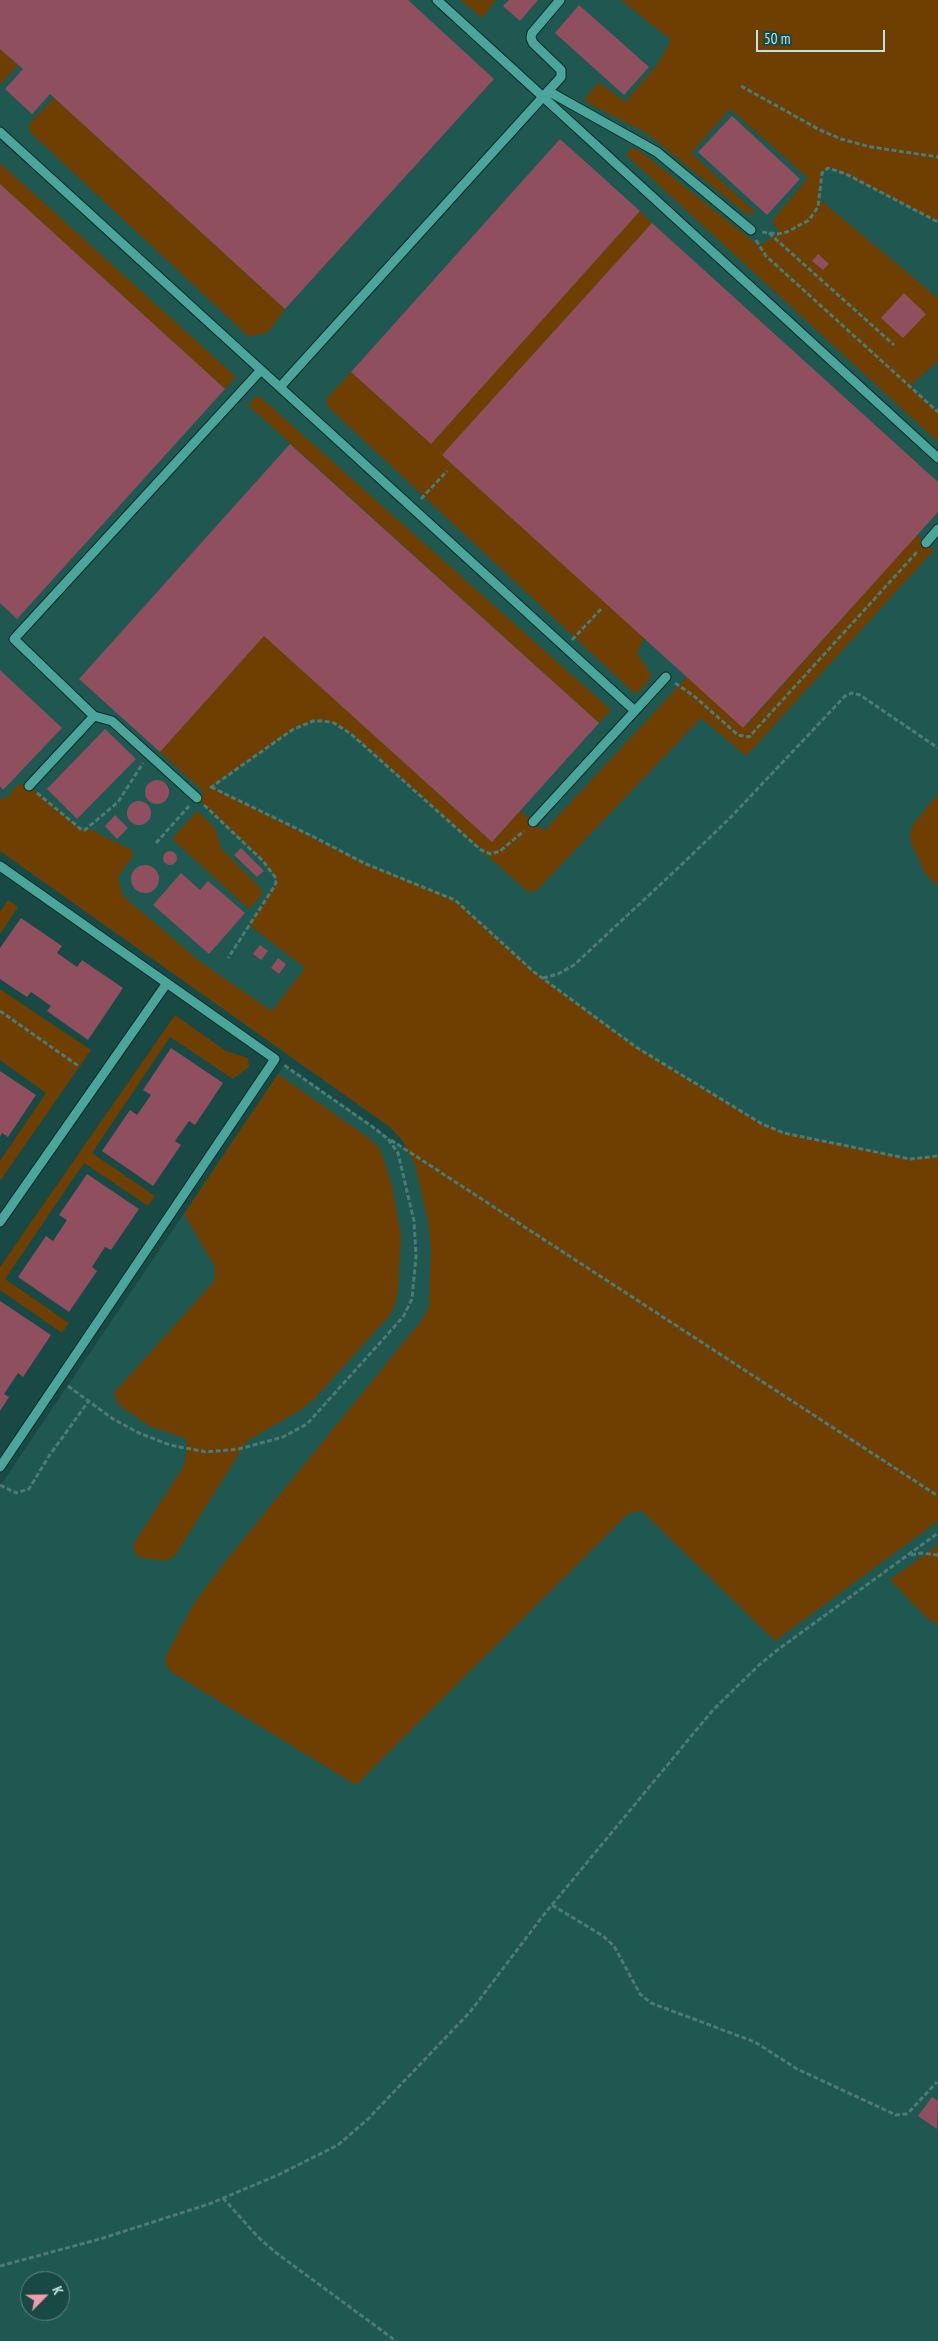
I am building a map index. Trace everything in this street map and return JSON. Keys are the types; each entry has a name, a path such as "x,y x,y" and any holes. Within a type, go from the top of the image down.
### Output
{"street":[{"path":"437,0 546,94 938,458"},
{"path":"280,387 561,77 561,70 533,43 531,38 532,33 560,0"},
{"path":"546,94 657,152 751,230"},
{"path":"0,132 635,711"},
{"path":"197,798 112,722 94,716 14,639 260,370"},
{"path":"926,542 938,529"},
{"path":"533,822 666,677"},
{"path":"29,786 94,716"},
{"path":"0,866 275,1059 0,1467"},
{"path":"0,1222 167,983"}],"path":[{"path":"742,86 820,130 841,139 871,147 938,157"},
{"path":"751,230 768,233 787,232 809,220 818,207 822,173 828,168 846,174 938,222"},
{"path":"751,230 766,256 938,412"},
{"path":"768,233 894,344"},
{"path":"413,508 447,470"},
{"path":"666,677 694,696 738,735 750,737 926,542"},
{"path":"565,647 601,609"},
{"path":"543,978 558,974 574,965 644,900 730,818 845,696 852,693 860,695 938,748"},
{"path":"156,843 197,798 211,787 292,730 313,721 324,720 334,723 352,734 481,850 491,854 500,851 533,822"},
{"path":"29,786 82,830 85,830 118,802 148,754"},
{"path":"211,787 366,864 455,900 543,978 636,1047 762,1124 799,1137 910,1159 938,1156"},
{"path":"197,798 263,861 275,877 276,883 272,890 228,958"},
{"path":"0,1011 80,1067"},
{"path":"275,1059 388,1139 938,1496"},
{"path":"60,1379 88,1402 139,1433 170,1445 206,1452 239,1449 283,1437 298,1430 313,1419 397,1325 412,1299 416,1256 414,1221 400,1160 388,1139"},
{"path":"0,1485 16,1493 29,1489 49,1456 88,1402"},
{"path":"0,2266 108,2237 223,2198 318,2156 338,2145 354,2132 470,2012 552,1905 695,1731 759,1665 938,1533"},
{"path":"908,1556 921,1553 938,1555"},
{"path":"552,1905 604,1936 614,1946 640,1994 651,2004 755,2042 797,2069 896,2115 906,2114 910,2111 937,2082"},
{"path":"223,2198 258,2238 396,2341"}],"shaded area":[{"path":"0,0 621,0 703,65 938,209 938,2341 0,2341 0,1486 284,1065 409,1151 390,1127 0,851"},
{"path":"461,0 496,0 482,18"},
{"path":"621,0 938,0 938,222 834,169 828,168 822,173 819,199 938,298 938,361 910,386 938,412 938,442 626,155 633,147 645,155 759,246 777,234 778,229 772,221 808,178 730,109 691,153 755,212 752,215 748,215 646,133 588,103 585,98 599,82 625,102 657,65 671,40"},
{"path":"0,49 18,65 0,85"},
{"path":"54,98 285,309 270,330 266,333 249,337 30,132 29,124"},
{"path":"0,163 236,377 225,389 0,184"},
{"path":"640,211 652,223 442,455 644,638 637,653 651,674 650,679 638,693 633,692 327,406 327,398 351,372 431,444"},
{"path":"258,395 611,710 599,723 248,405"},
{"path":"917,535 934,550 746,756 701,718 536,891 528,892 352,734 334,723 313,721 292,730 211,787 366,864 455,900 534,972 636,1047 762,1124 784,1133 910,1159 938,1156 938,1521 775,1641 642,1511 629,1513 356,1785 173,1673 167,1667 165,1658 193,1605 224,1563 421,1321 429,1307 431,1248 428,1221 415,1165 402,1140 390,1127 0,851 0,797 4,800 19,784 29,786 82,830 89,829 132,850 133,856 118,877 123,896 202,963 272,1011 305,968 249,925 276,883 275,877 263,861 197,798 204,792 160,752 264,636 492,842 520,811 544,831 687,677 744,728"},
{"path":"938,794 938,887 925,873 911,843 910,833 915,822"},
{"path":"197,811 215,828 221,848 262,890 261,896 249,909 172,839"},
{"path":"8,900 18,907 0,934 0,912"},
{"path":"0,989 91,1050 0,1181 0,1161 46,1093 0,1060"},
{"path":"175,1015 226,1051 248,1058 249,1067 233,1079 170,1037 92,1153 155,1196 148,1206 84,1163 5,1279 69,1323 62,1333 0,1290 0,1267"},
{"path":"278,1074 370,1139 380,1149 392,1186 401,1235 398,1292 395,1305 390,1315 315,1398 302,1409 247,1441 176,1554 167,1561 143,1558 136,1555 133,1548 135,1542 183,1467 187,1441 184,1438 149,1426 118,1404 114,1393 215,1280 215,1267 184,1214"},
{"path":"938,1545 938,1625 927,1618 890,1580"}],"building":[{"path":"0,0 408,0 494,79 285,309 50,94 32,114 5,89 23,69 0,49"},
{"path":"509,0 538,0 520,21 503,6"},
{"path":"579,5 649,67 624,95 555,33"},
{"path":"732,116 800,179 767,215 698,152"},
{"path":"560,139 640,211 431,444 351,372"},
{"path":"0,184 225,389 17,619 0,603"},
{"path":"652,223 938,482 938,512 743,728 442,455"},
{"path":"818,254 829,264 823,270 812,261"},
{"path":"904,293 926,314 903,338 881,318"},
{"path":"290,444 599,723 492,842 264,636 160,752 79,679"},
{"path":"0,670 62,728 3,790 0,786"},
{"path":"105,729 136,759 77,819 47,789"},
{"path":"157,780 166,783 169,792 166,801 157,804 148,801 145,792 148,783"},
{"path":"139,801 148,804 151,813 148,822 139,825 130,822 127,813 130,804"},
{"path":"115,815 128,828 117,839 105,826"},
{"path":"241,848 264,871 257,877 234,855"},
{"path":"167,851 173,851 177,858 173,865 167,865 163,861 163,855"},
{"path":"145,865 155,869 159,879 155,889 145,893 135,889 131,879 135,869"},
{"path":"181,873 200,890 208,881 245,913 209,954 153,905"},
{"path":"21,918 62,946 57,953 77,967 82,960 123,988 88,1040 47,1011 51,1006 31,992 27,997 0,979 0,948"},
{"path":"260,945 268,951 261,960 253,954"},
{"path":"278,958 286,964 279,974 271,968"},
{"path":"171,1048 223,1083 195,1125 189,1121 175,1141 181,1145 153,1186 102,1151 130,1110 137,1115 151,1095 143,1090"},
{"path":"0,1071 36,1095 8,1137 2,1133 0,1137"},
{"path":"87,1174 139,1209 111,1250 105,1247 92,1267 97,1271 69,1312 18,1277 46,1236 53,1241 67,1220 59,1215"},
{"path":"0,1301 51,1335 23,1377 18,1373 4,1394 9,1397 0,1411"},
{"path":"932,2097 938,2101 937,2129 918,2116"}]}
